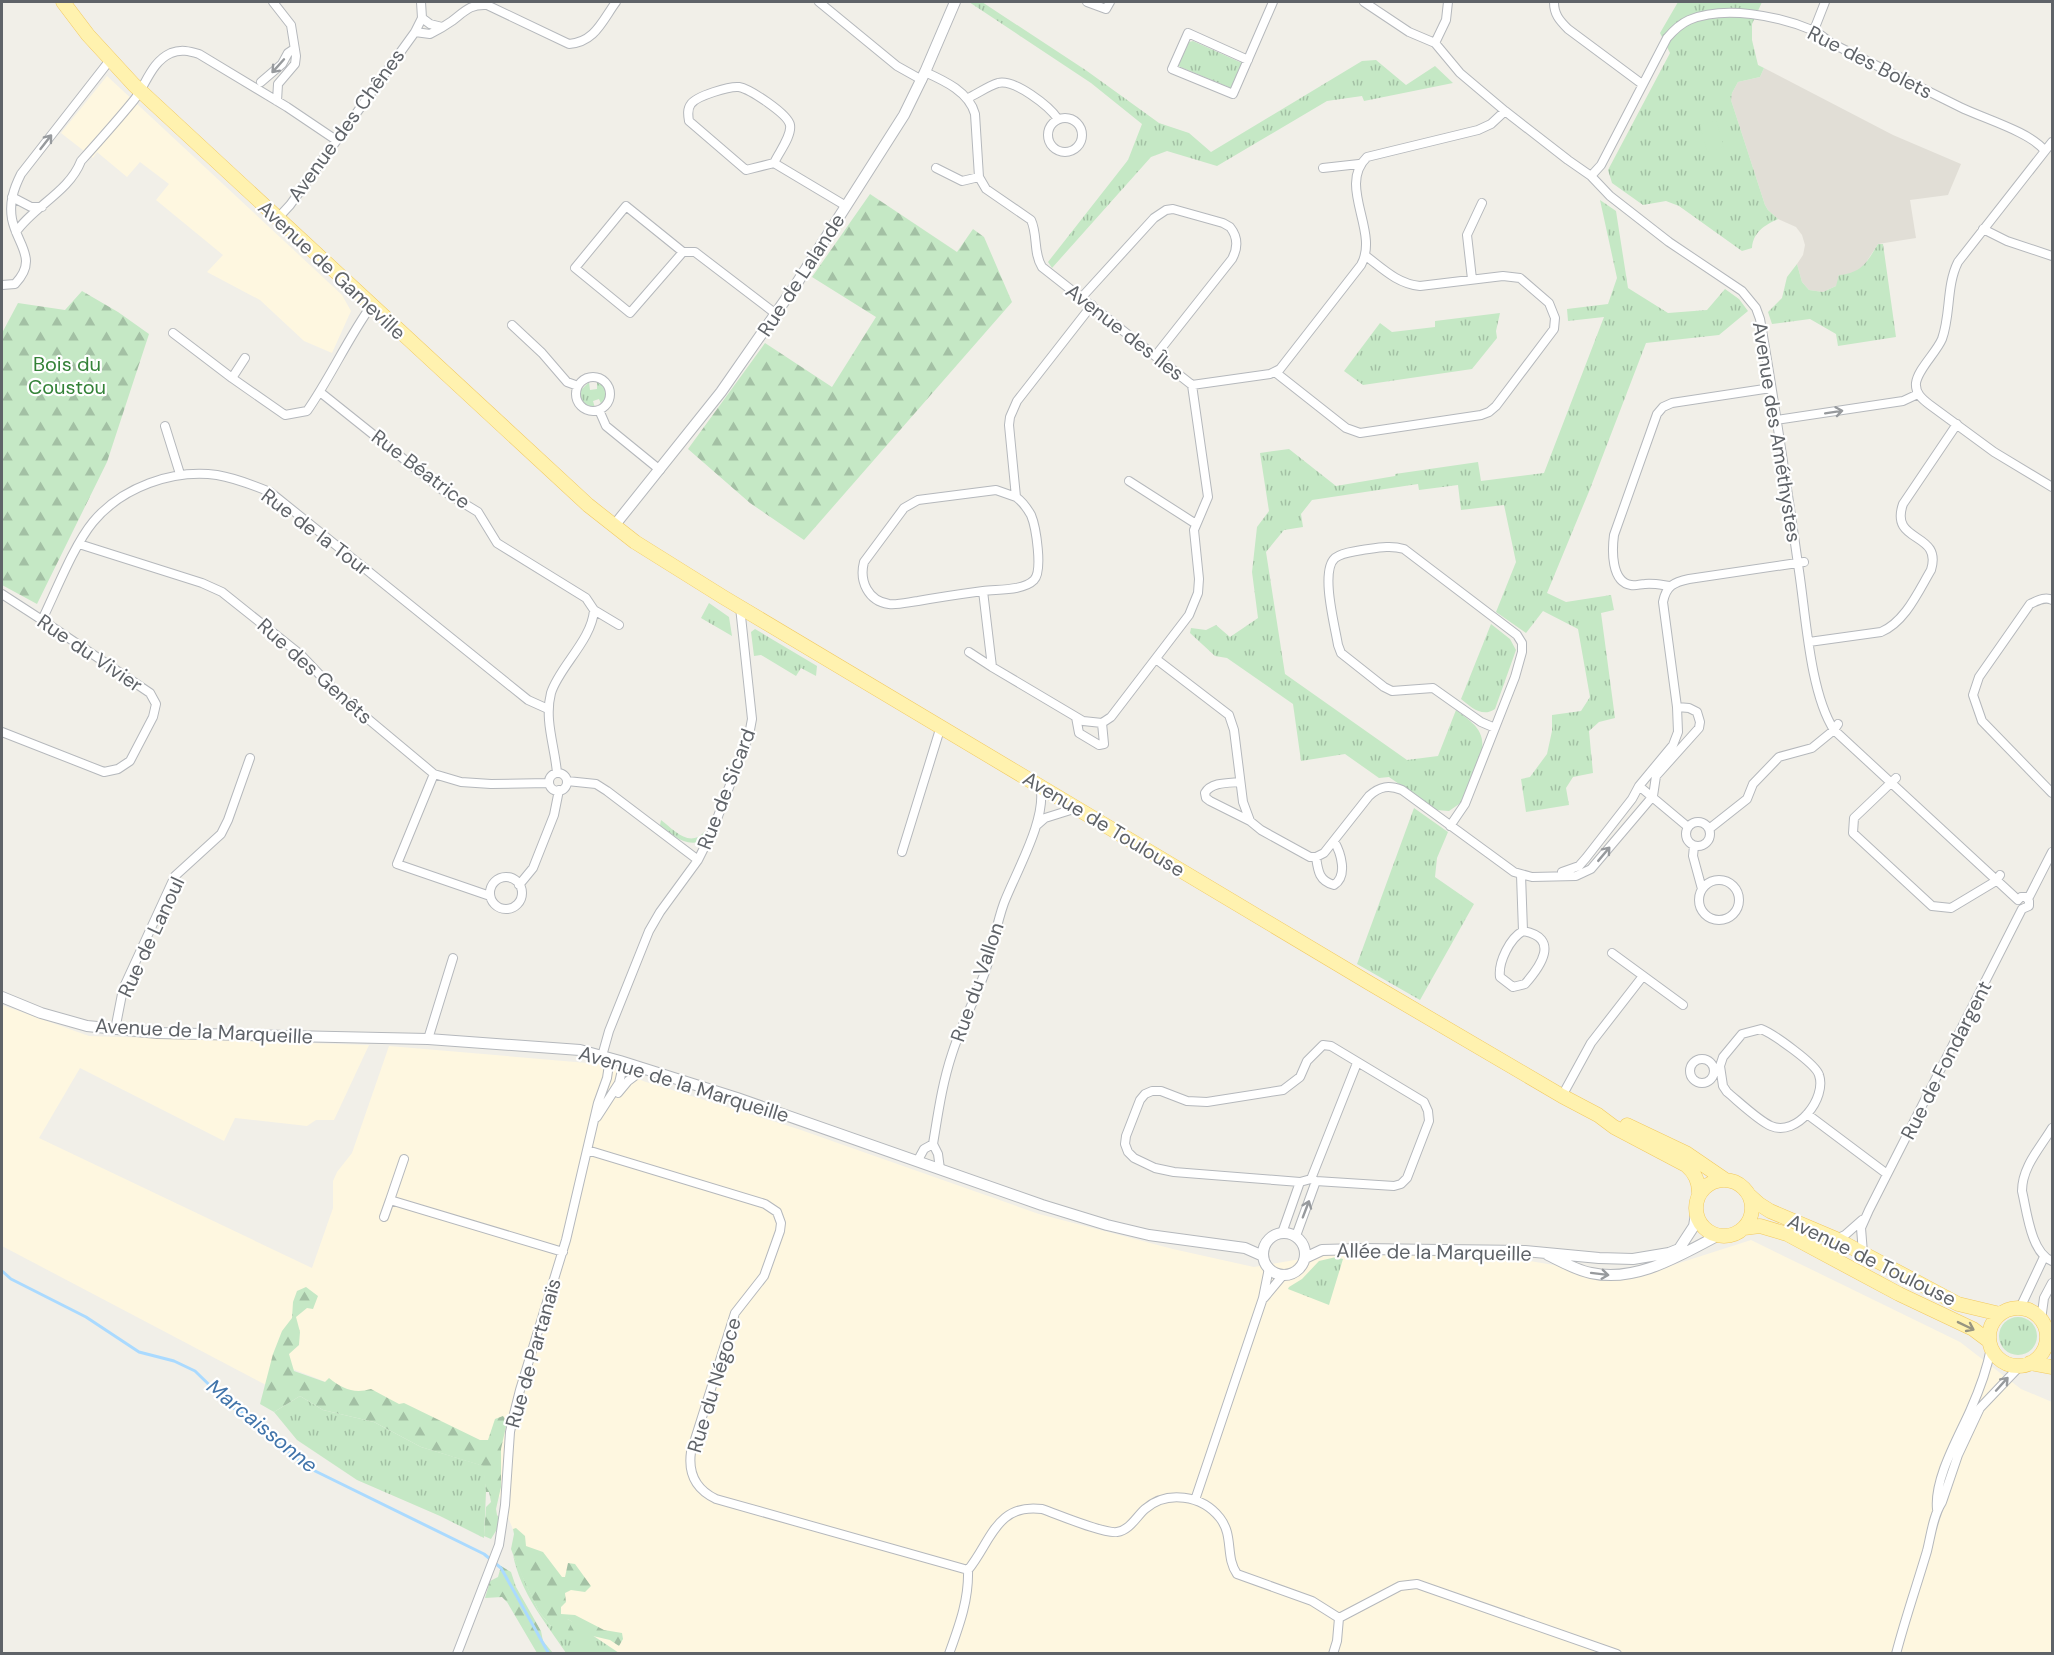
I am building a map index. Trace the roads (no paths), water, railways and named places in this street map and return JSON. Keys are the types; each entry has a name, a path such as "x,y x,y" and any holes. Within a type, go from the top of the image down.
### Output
{"main road":[{"name":"Avenue de Gameville","path":"63,2 110,60 140,90 371,306 614,526"},
{"name":"Avenue de Toulouse","path":"614,526 690,577 1040,786 1562,1096 1598,1115 1614,1127 1686,1165 1699,1182 1699,1193"},
{"name":"Avenue de Toulouse","path":"1598,1115 1615,1120 1672,1146 1724,1179"},
{"path":"1724,1179 1739,1183 1749,1195 1752,1212 1744,1228 1732,1235 1712,1234 1702,1226 1696,1214 1699,1193 1710,1183 1724,1179"},
{"name":"Avenue de Toulouse","path":"1749,1195 1770,1211 1836,1239 1958,1304 2000,1314"},
{"name":"Avenue de Toulouse","path":"1744,1228 1760,1226 1787,1234 1910,1299 1973,1329 1990,1345"},
{"path":"2025,1364 2043,1352 2050,1339 2041,1320 2032,1312 2020,1308 2010,1309 2000,1314 1989,1331 1990,1345 1995,1355 2006,1363 2052,1367"}],"street":[{"path":"273,2 291,25 296,56 295,64 278,84 277,101"},
{"path":"421,2 422,18 430,24 442,27"},
{"path":"415,32 430,34 476,4 487,5 569,44 579,43 587,40 594,33 616,2"},
{"path":"820,2 897,66 947,83 968,98 975,114 979,177 962,181 936,168"},
{"name":"Rue de Lalande","path":"614,526 721,392 776,314 904,115 924,76 955,2"},
{"path":"1087,2 1106,9 1110,2"},
{"path":"1248,60 1188,33 1172,69 1233,94 1248,60 1273,2"},
{"name":"Avenue des Améthystes","path":"1364,2 1409,32 1436,43 1460,73 1505,111 1591,176 1610,196 1645,224 1734,284 1749,297 1760,319 1801,562 1809,642 1825,717 1998,878 2018,900"},
{"path":"1436,43 1446,20 1448,2"},
{"path":"1554,2 1558,19 1568,29 1642,84"},
{"path":"1814,30 1825,2"},
{"name":"Rue des Bolets","path":"1591,176 1601,165 1667,38 1679,26 1696,18 1756,13 1814,30 1831,43 1961,108 2028,138 2041,145 2045,151"},
{"name":"Avenue des Chênes","path":"277,219 290,205 415,32 422,18"},
{"path":"261,82 282,64 288,53 294,49"},
{"path":"16,232 23,221 43,207 77,172 81,161 132,102 150,72 161,60 178,51 199,54 336,140"},
{"path":"2,285 15,284 24,271 26,254 11,217 13,190 21,174 110,60"},
{"path":"245,82 278,84"},
{"path":"968,98 998,83 1011,83 1052,110 1058,119"},
{"path":"774,163 790,131 790,122 785,115 738,87 696,99 690,104 689,121 746,170 774,163 846,206"},
{"path":"1323,168 1359,164 1367,157 1378,153 1478,130 1491,124 1505,111"},
{"path":"1065,117 1073,120 1080,127 1082,135 1075,149 1059,151 1049,143 1048,132 1058,119 1065,117"},
{"path":"2052,142 1958,262 1953,271 1943,336 1918,377 1916,385 1918,394 1930,405 1994,452 2052,487"},
{"path":"1192,385 1263,376 1275,372 1285,363 1366,256 1366,242 1356,182 1359,164"},
{"name":"Avenue des Îles","path":"979,177 986,189 1031,220 1034,226 1037,256 1042,267 1192,385 1208,497 1196,524 1194,538 1199,579 1195,604 1111,717 1102,723"},
{"path":"12,197 31,207 43,207"},
{"path":"1472,279 1467,235 1482,203"},
{"path":"683,252 630,313 575,268 626,206 683,252 695,252 776,314"},
{"path":"1082,297 1154,218 1166,210 1182,210 1230,227 1237,246 1232,259 1156,355"},
{"path":"1983,229 2007,241 2052,256"},
{"path":"1275,372 1353,432 1360,433 1481,415 1496,406 1554,329 1555,318 1549,303 1520,279 1503,276 1412,286 1395,279 1366,256"},
{"path":"1016,497 1010,425 1013,408 1092,305"},
{"path":"172,333 285,415 307,411 351,335 371,306"},
{"path":"512,325 542,353 567,382 578,386"},
{"path":"232,378 245,358"},
{"path":"589,377 598,378 606,383 610,397 605,406 599,410 587,410 579,404 576,395 578,386 589,377"},
{"path":"1670,586 1628,585 1621,581 1616,574 1612,548 1614,535 1657,414 1663,407 1672,403 1771,388"},
{"name":"Rue Béatrice","path":"320,392 446,492 478,512 497,543 586,598 594,610 620,625"},
{"path":"1776,420 1903,401 1918,394"},
{"path":"599,410 606,426 660,470"},
{"path":"1809,642 1881,632 1891,628 1899,621 1931,570 1934,561 1930,549 1903,527 1900,512 1903,504 1957,424"},
{"path":"165,426 180,474"},
{"name":"Rue de la Tour","path":"42,620 79,544 93,522 116,502 146,485 180,474 217,475 270,492 528,700 548,709"},
{"path":"1129,481 1196,524"},
{"path":"988,490 1003,490 1016,497 1027,508 1033,522 1039,566 1038,575 1031,583 1024,586 889,604 873,597 866,589 861,572 864,562 904,508 911,503 988,490"},
{"name":"Rue des Genêts","path":"79,544 202,583 222,592 301,654 337,693 434,774 461,782 549,783"},
{"path":"1450,826 1466,804 1495,728 1522,652 1522,643 1517,635 1404,549 1394,546 1345,553 1335,558 1329,565 1328,581 1341,653 1384,687 1399,691 1433,688 1481,722 1495,728"},
{"path":"1532,877 1564,872 1579,866 1673,745 1678,732 1677,707 1663,602 1665,592 1670,586 1677,581 1801,562"},
{"path":"983,591 992,667"},
{"name":"Rue du Vivier","path":"2,594 150,693 156,704 153,717 130,761 118,770 104,772 2,732"},
{"path":"2052,600 2049,598 2030,604 1979,677 1973,695 1982,721 2052,793"},
{"name":"Rue de Sicard","path":"606,1057 615,1013 649,931 698,860 712,832 740,761 752,719 740,607"},
{"path":"557,773 548,709 552,690 590,627 594,610"},
{"path":"969,652 1076,717 1090,724 1102,723 1104,744 1099,745 1079,733 1076,717"},
{"path":"1156,659 1228,715 1234,730 1243,802 1250,821"},
{"path":"1240,782 1212,786 1205,793 1206,798 1250,821 1303,855 1316,857 1324,853 1369,796 1376,789 1384,786 1402,790 1514,872 1532,877 1576,876 1591,869 1653,796 1656,776 1699,728 1700,722 1696,712 1689,708 1677,707"},
{"path":"902,852 940,726"},
{"path":"1709,830 1747,799 1753,784 1779,757 1812,748 1836,727"},
{"name":"Rue de Lanoul","path":"115,1030 123,989 175,876 221,834 250,759"},
{"path":"557,773 564,776 567,781"},
{"path":"557,773 552,776 549,783 552,788 559,790 564,788 567,781"},
{"path":"434,774 397,864 490,896 496,906 506,909 512,908 520,900 522,894 519,885 511,878 500,878 492,884 490,896"},
{"path":"1894,780 1854,818 1853,833 1932,906 1952,908 1998,878"},
{"path":"567,781 596,784 607,790 698,860"},
{"name":"Rue du Vallon","path":"940,1168 938,1154 933,1144 939,1104 951,1057 986,967 1004,905 1037,825 1042,804 1040,786"},
{"path":"1639,786 1688,827"},
{"path":"519,885 533,868 554,815 559,790"},
{"path":"1037,825 1045,818 1077,808"},
{"path":"1699,822 1707,826 1708,841 1702,846 1694,846 1686,838 1688,827 1699,822"},
{"path":"1316,857 1319,875 1323,880 1334,885 1338,883 1341,880 1342,871 1338,849 1334,841"},
{"path":"1694,846 1693,856 1702,889 1699,902 1705,915 1718,921 1725,920 1736,910 1739,899 1733,886 1725,881 1711,882 1702,889"},
{"name":"Rue de Fondargent","path":"1863,1253 1861,1228 1869,1210 2022,909 2029,906 2028,899 2052,852"},
{"path":"1521,875 1523,931"},
{"path":"2022,909 2018,907 2018,900 2021,897 2028,899"},
{"path":"1523,931 1539,937 1543,942 1545,957 1525,984 1513,987 1500,977 1499,969 1517,934 1523,931"},
{"path":"1612,953 1683,1005"},
{"path":"428,1039 453,958"},
{"path":"1562,1096 1590,1042 1643,976"},
{"name":"Avenue de la Marqueille","path":"2,997 66,1021 115,1030 428,1039 580,1050 737,1098 1042,1205 1130,1232 1245,1248 1263,1256"},
{"path":"1713,1066 1742,1034 1761,1029 1767,1031 1818,1071 1820,1092 1817,1100 1801,1122 1794,1125 1771,1126 1727,1092 1717,1076 1713,1066 1708,1061 1700,1060 1693,1063 1690,1072 1694,1080 1707,1082 1717,1076 1723,1057"},
{"path":"1323,1046 1331,1046 1357,1063 1424,1102 1428,1111 1429,1121 1407,1178 1401,1184 1394,1186 1314,1180 1300,1182 1174,1172 1155,1168 1134,1158 1128,1152 1125,1144 1140,1100 1152,1091 1161,1091 1187,1101 1207,1102 1283,1090 1300,1077 1307,1061 1323,1046"},
{"name":"Rue de Partanaïs","path":"457,1653 497,1552 506,1505 510,1432 519,1390 563,1252 600,1094 608,1073 606,1057"},
{"name":"Rue de Partanaïs","path":"595,1120 621,1079 624,1062"},
{"path":"1296,1236 1357,1063"},
{"name":"Rue de Partanaïs","path":"603,1108 628,1081 644,1069"},
{"path":"1807,1114 1887,1174"},
{"path":"2052,1128 2028,1165 2022,1183 2036,1244 2044,1257 2052,1261"},
{"path":"918,1160 924,1149 933,1144"},
{"name":"Rue du Négoce","path":"587,1150 765,1204 772,1208 779,1217 780,1231 768,1268 735,1312 691,1452 692,1477 701,1490 716,1499 968,1570"},
{"path":"384,1217 404,1159"},
{"path":"1282,1233 1300,1182"},
{"path":"390,1200 563,1252"},
{"name":"Rue de Fondargent","path":"1836,1239 1845,1235 1859,1223 1869,1210"},
{"name":"Allée de la Marqueille","path":"1304,1246 1322,1250 1525,1251 1634,1259 1679,1249 1694,1226 1696,1214"},
{"path":"1282,1233 1296,1236 1304,1246 1305,1258 1298,1270 1284,1274 1276,1273 1269,1268 1263,1256 1267,1242 1275,1235 1282,1233"},
{"name":"Allée de la Marqueille","path":"1545,1254 1589,1273 1619,1275 1665,1262 1719,1235"},
{"name":"Avenue de la Marqueille","path":"1245,1248 1267,1242"},
{"name":"Allée de la Marqueille","path":"1305,1258 1322,1250"},
{"path":"2020,1308 2044,1257"},
{"path":"1195,1500 1263,1298 1269,1268"},
{"path":"1263,1298 1284,1274"},
{"path":"2041,1320 2044,1298 2052,1283"},
{"path":"1937,1509 1936,1501 1948,1459 1985,1372 1990,1345"},
{"path":"1896,1653 1937,1509 1942,1502 1966,1435 1980,1408 2025,1364"},
{"path":"949,1653 966,1602 969,1587 968,1570 978,1558 999,1522 1013,1511 1032,1508 1042,1509 1103,1530 1118,1532 1129,1526 1144,1510 1157,1501 1179,1497 1195,1500 1208,1506 1223,1523 1230,1540 1232,1563 1237,1574 1312,1601 1339,1618"},
{"path":"1339,1618 1400,1586 1417,1584 1617,1653"},
{"path":"1333,1653 1338,1641 1339,1618"}],"waterway":[{"name":"Marcaissonne","path":"2,1271 11,1279 86,1317 139,1352 174,1361 195,1371 233,1408 265,1424 282,1447 309,1468 484,1554 501,1568 549,1654"}],"park label":[{"name":"Bois du Coustou","path":"67,376"}]}
